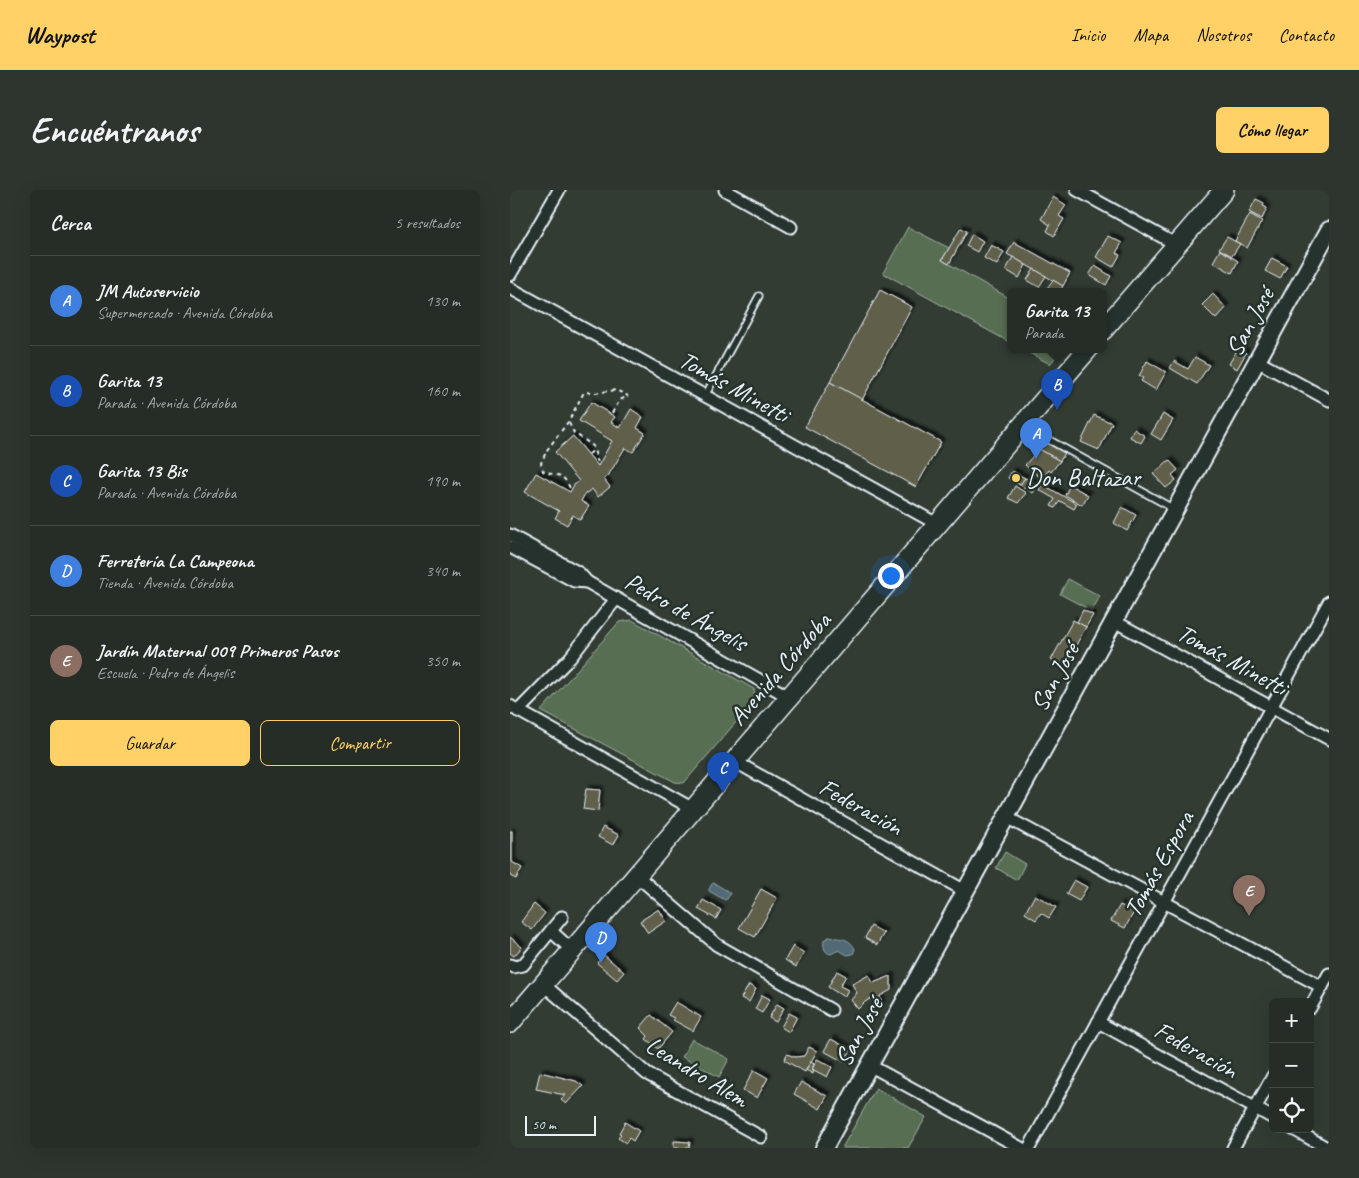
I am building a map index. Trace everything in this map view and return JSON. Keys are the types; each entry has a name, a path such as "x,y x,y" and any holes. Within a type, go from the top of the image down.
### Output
{"main road":[{"path":"1107,325 1224,190"},
{"name":"Avenida Córdoba","path":"510,1023 1085,353"}],"street":[{"path":"510,275 560,190"},
{"path":"725,190 791,227"},
{"path":"1077,190 1177,245"},
{"name":"San José","path":"824,1148 1329,230"},
{"name":"Tomás Minetti","path":"510,288 937,524"},
{"path":"1256,361 1329,400"},
{"name":"Pedro de Ángelis","path":"510,535 578,573 587,582 616,599 789,697"},
{"name":"Pedro de Ángelis","path":"510,546 574,581 587,582"},
{"path":"616,599 570,658 514,709 693,809"},
{"name":"Tomás Espora","path":"1029,1148 1329,602"},
{"name":"Tomás Minetti","path":"1114,621 1329,739"},
{"name":"Federación","path":"734,762 965,891"},
{"path":"1006,817 1164,902 1327,979 1314,1001"},
{"path":"636,875 717,945 831,1010"},
{"path":"512,966 523,965 562,917"},
{"path":"551,931 572,950"},
{"name":"Leandro Alem","path":"544,984 647,1074 761,1137"},
{"name":"Federación","path":"1098,1022 1269,1116"},
{"path":"869,1065 1020,1148"},
{"path":"1233,1148 1269,1083"},
{"path":"1300,1133 1327,1148"}],"lane":[{"path":"705,396 759,296"},
{"path":"1022,425 1175,510"}],"path":[{"path":"570,488 563,476 543,470 541,463 547,450 568,422 585,392 616,390 628,396 620,400 612,413"},
{"path":"568,422 574,433 592,445 598,462"},
{"path":"589,454 594,450"}],"green space":[{"path":"908,227 949,248 942,260 1007,297 1007,341 883,273"},
{"path":"1029,353 1059,353 1050,364"},
{"path":"1068,579 1100,596 1092,611 1060,594"},
{"path":"632,620 754,689 755,700 684,783 675,782 541,711 619,622"},
{"path":"1005,852 1025,864 1017,880 996,868"},
{"path":"692,1039 729,1059 719,1077 682,1057"},
{"path":"876,1088 926,1117 908,1148 842,1148"}],"water":[{"path":"714,883 729,892 730,894 727,899 725,900 709,891"},
{"path":"829,937 844,939 850,942 855,949 853,954 847,955 839,950 831,954 825,951 824,940"}],"building":[{"path":"1053,197 1066,205 1059,216 1064,219 1054,236 1047,231 1050,225 1041,219"},
{"path":"1256,199 1264,203 1263,206 1267,208 1262,219 1249,212"},
{"path":"1250,214 1262,221 1247,248 1235,241"},
{"path":"961,228 967,231 949,264 942,260"},
{"path":"972,234 983,241 977,252 966,246"},
{"path":"1108,236 1122,243 1116,253 1120,255 1113,267 1096,257"},
{"path":"1227,237 1240,244 1232,256 1219,249"},
{"path":"1014,242 1070,273 1063,286 1007,254"},
{"path":"991,245 1004,252 997,265 984,258"},
{"path":"1220,250 1238,261 1232,273 1213,262"},
{"path":"1013,257 1026,265 1019,278 1006,270"},
{"path":"1272,258 1287,266 1280,279 1265,271"},
{"path":"1095,266 1111,276 1106,285 1089,275"},
{"path":"1034,269 1046,276 1039,287 1027,280"},
{"path":"1053,280 1063,286 1062,288 1047,288"},
{"path":"880,290 912,307 862,400 830,382"},
{"path":"1213,294 1226,308 1216,319 1202,305"},
{"path":"1238,348 1246,353 1237,369 1229,364"},
{"path":"1195,357 1209,365 1197,384 1170,368 1174,361 1188,369"},
{"path":"1147,361 1166,372 1156,390 1141,381 1143,378 1139,376"},
{"path":"830,382 941,442 916,487 805,427"},
{"path":"591,402 615,417 611,422 620,428 631,409 643,417 637,428 645,433 633,452 625,448 608,476 604,479 610,487 598,497 592,489 585,494 581,501 589,506 580,520 573,515 567,525 555,518 559,511 525,492 536,473 570,492 579,481 555,452 573,436 598,466 612,441 579,421"},
{"path":"1163,414 1173,420 1161,440 1151,434"},
{"path":"1094,415 1112,423 1099,450 1081,442"},
{"path":"1134,429 1145,436 1141,443 1130,437"},
{"path":"1043,441 1065,453 1060,461 1039,449"},
{"path":"1039,449 1060,461 1042,479 1025,465"},
{"path":"1169,460 1178,470 1172,475 1176,480 1166,488 1153,474"},
{"name":"Don Baltazar","path":"1012,471 1025,478 1020,485 1008,478"},
{"path":"1025,478 1038,485 1033,493 1020,485"},
{"path":"1042,484 1077,504 1074,509 1060,501 1055,508 1051,506 1055,499 1039,490"},
{"path":"1070,485 1088,495 1082,505 1065,495"},
{"path":"1015,486 1026,493 1018,503 1008,498"},
{"path":"1122,507 1136,515 1127,531 1114,523"},
{"path":"1083,610 1093,615 1086,627 1077,622"},
{"path":"1073,620 1086,627 1064,667 1051,660"},
{"path":"586,789 600,790 598,811 583,809"},
{"path":"603,827 619,835 613,845 598,837"},
{"path":"510,831 512,831 512,862 522,868 516,879 510,876"},
{"path":"1074,880 1087,887 1079,901 1066,894"},
{"path":"761,889 777,898 755,937 739,928"},
{"path":"1035,895 1056,907 1049,918 1041,913 1036,920 1025,913"},
{"path":"703,900 721,910 716,919 698,909"},
{"path":"534,904 545,913 532,930 521,922"},
{"path":"1120,905 1134,912 1125,928 1111,921"},
{"path":"659,909 666,921 648,933 640,921"},
{"path":"871,926 884,933 877,945 865,938"},
{"path":"510,937 522,947 514,956 510,953"},
{"path":"793,946 804,953 796,967 785,960"},
{"path":"604,955 624,972 617,980 597,963"},
{"path":"837,971 846,976 840,986 848,990 844,997 828,987"},
{"path":"869,975 873,983 891,976 891,990 880,996 882,1005 875,1007 873,997 858,1009 851,1000 857,993 852,984"},
{"path":"749,985 756,989 749,1002 741,998"},
{"path":"762,995 770,999 762,1013 755,1009"},
{"path":"676,1002 701,1017 693,1031 673,1020 674,1018 668,1015"},
{"path":"777,1004 784,1008 776,1022 769,1018"},
{"path":"789,1013 797,1017 789,1032 781,1027"},
{"path":"651,1015 672,1032 658,1049 646,1039 648,1036 640,1028"},
{"path":"831,1039 851,1050 844,1062 824,1051"},
{"path":"809,1047 817,1051 805,1072 784,1060 787,1054 795,1057 804,1056"},
{"path":"817,1059 832,1067 827,1077 812,1069"},
{"path":"811,1062 814,1064 813,1074 806,1070"},
{"path":"754,1070 768,1078 757,1098 743,1090"},
{"path":"540,1072 576,1081 583,1086 566,1104 561,1100 565,1095 536,1089"},
{"path":"801,1082 827,1096 820,1109 794,1094"},
{"path":"625,1122 639,1131 633,1141 629,1138 626,1143 618,1138"},
{"path":"674,1141 690,1142 689,1148 674,1148"}],"place":[{"name":"Garita 13","path":"1057,410"},
{"name":"JM Autoservicio","path":"1036,459"},
{"name":"Don Baltazar","path":"1016,478"},
{"name":"Garita 13 Bis","path":"723,793"},
{"name":"Jardín Maternal 009 Primeros Pasos","path":"1249,916"},
{"name":"Ferretería La Campeona","path":"601,963"}]}
